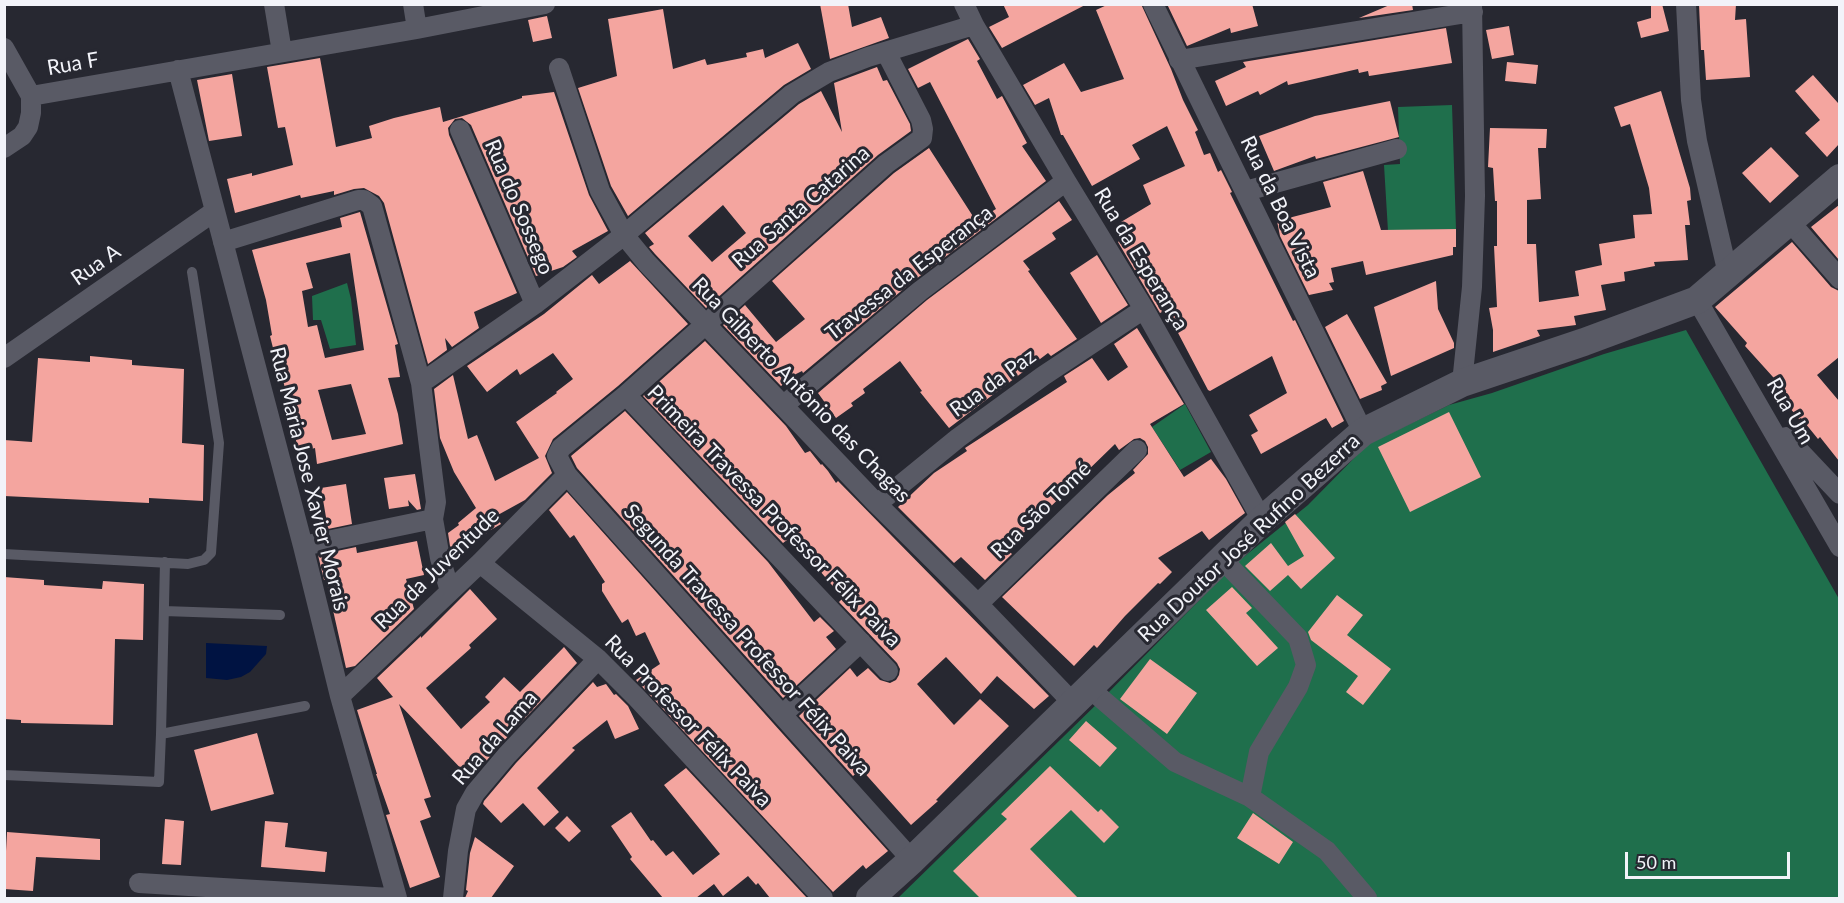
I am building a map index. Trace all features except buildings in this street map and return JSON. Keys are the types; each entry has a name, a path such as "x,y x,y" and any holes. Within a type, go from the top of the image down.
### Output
{"main road":[{"name":"Rua Doutor José Rufino Bezerra","path":"870,898 1262,520 1363,432 1462,383 1584,342 1697,300 1839,178"}],"street":[{"path":"274,4 282,52 545,4"},
{"path":"413,4 417,29"},
{"name":"Rua da Esperança","path":"964,4 974,25 1066,181 1144,309 1262,520"},
{"name":"Rua da Boa Vista","path":"1153,4 1363,432"},
{"path":"1686,4 1690,100 1728,274"},
{"path":"1179,60 1472,8 1475,196 1472,287 1462,383"},
{"path":"421,383 535,304 624,235 792,94 829,72 868,57 974,25"},
{"name":"Rua F","path":"4,48 31,96 282,52"},
{"name":"Rua Santa Catarina","path":"561,448 626,395 886,164 922,138 921,120 886,52"},
{"name":"Rua Gilberto Antônio das Chagas","path":"559,68 600,191 624,235 704,325 784,405 877,504 978,604 1081,695 1175,762 1250,797 1327,850 1367,898"},
{"name":"Rua Maria Jose Xavier Morais","path":"178,70 340,696 397,898"},
{"path":"4,148 22,136 28,127 32,113 31,96"},
{"name":"Rua do Sossego","path":"460,130 535,304"},
{"path":"1245,191 1397,149"},
{"name":"Travessa da Esperança","path":"784,405 921,291 1066,181"},
{"path":"223,242 358,200 368,202 372,206 421,383 436,502 433,519 440,558 450,591"},
{"name":"Rua A","path":"4,358 215,211"},
{"path":"1790,222 1839,279"},
{"name":"Rua Um","path":"1697,300 1839,547"},
{"name":"Rua da Paz","path":"877,504 967,431 1043,376 1144,309"},
{"name":"Primeira Travessa Professor Félix Paiva","path":"626,395 888,671"},
{"path":"1764,413 1839,494"},
{"name":"Segunda Travessa Professor Félix Paiva","path":"561,448 558,451 558,460 567,475 912,860"},
{"name":"Rua São Tomé","path":"978,604 1137,450"},
{"name":"Rua da Juventude","path":"340,696 480,563 567,475"},
{"path":"303,546 433,519"},
{"path":"1222,559 1298,638 1306,665 1298,687 1259,752 1250,797"},
{"name":"Rua Professor Félix Paiva","path":"480,563 598,659 823,898"},
{"path":"782,715 861,642"},
{"name":"Rua da Lama","path":"453,898 466,809 475,793 507,755 598,659"},
{"path":"139,884 391,898"}],"lane":[{"path":"4,554 188,564 204,560 211,553 219,443 192,272"},
{"path":"4,776 159,782 165,562"},
{"path":"164,611 280,615"},
{"path":"161,734 305,706"}],"green space":[{"path":"1452,105 1456,229 1388,231 1384,165 1400,164 1398,107"},
{"path":"347,283 356,345 330,349 321,320 313,320 312,296"},
{"path":"1686,330 1839,599 1839,898 898,898 1103,698 1235,564 1308,505 1368,444 1449,405 1492,393 1604,354"},
{"path":"1185,404 1211,452 1180,470 1152,427"}],"water":[{"path":"206,643 267,646 266,654 250,672 227,680 206,678"}]}
